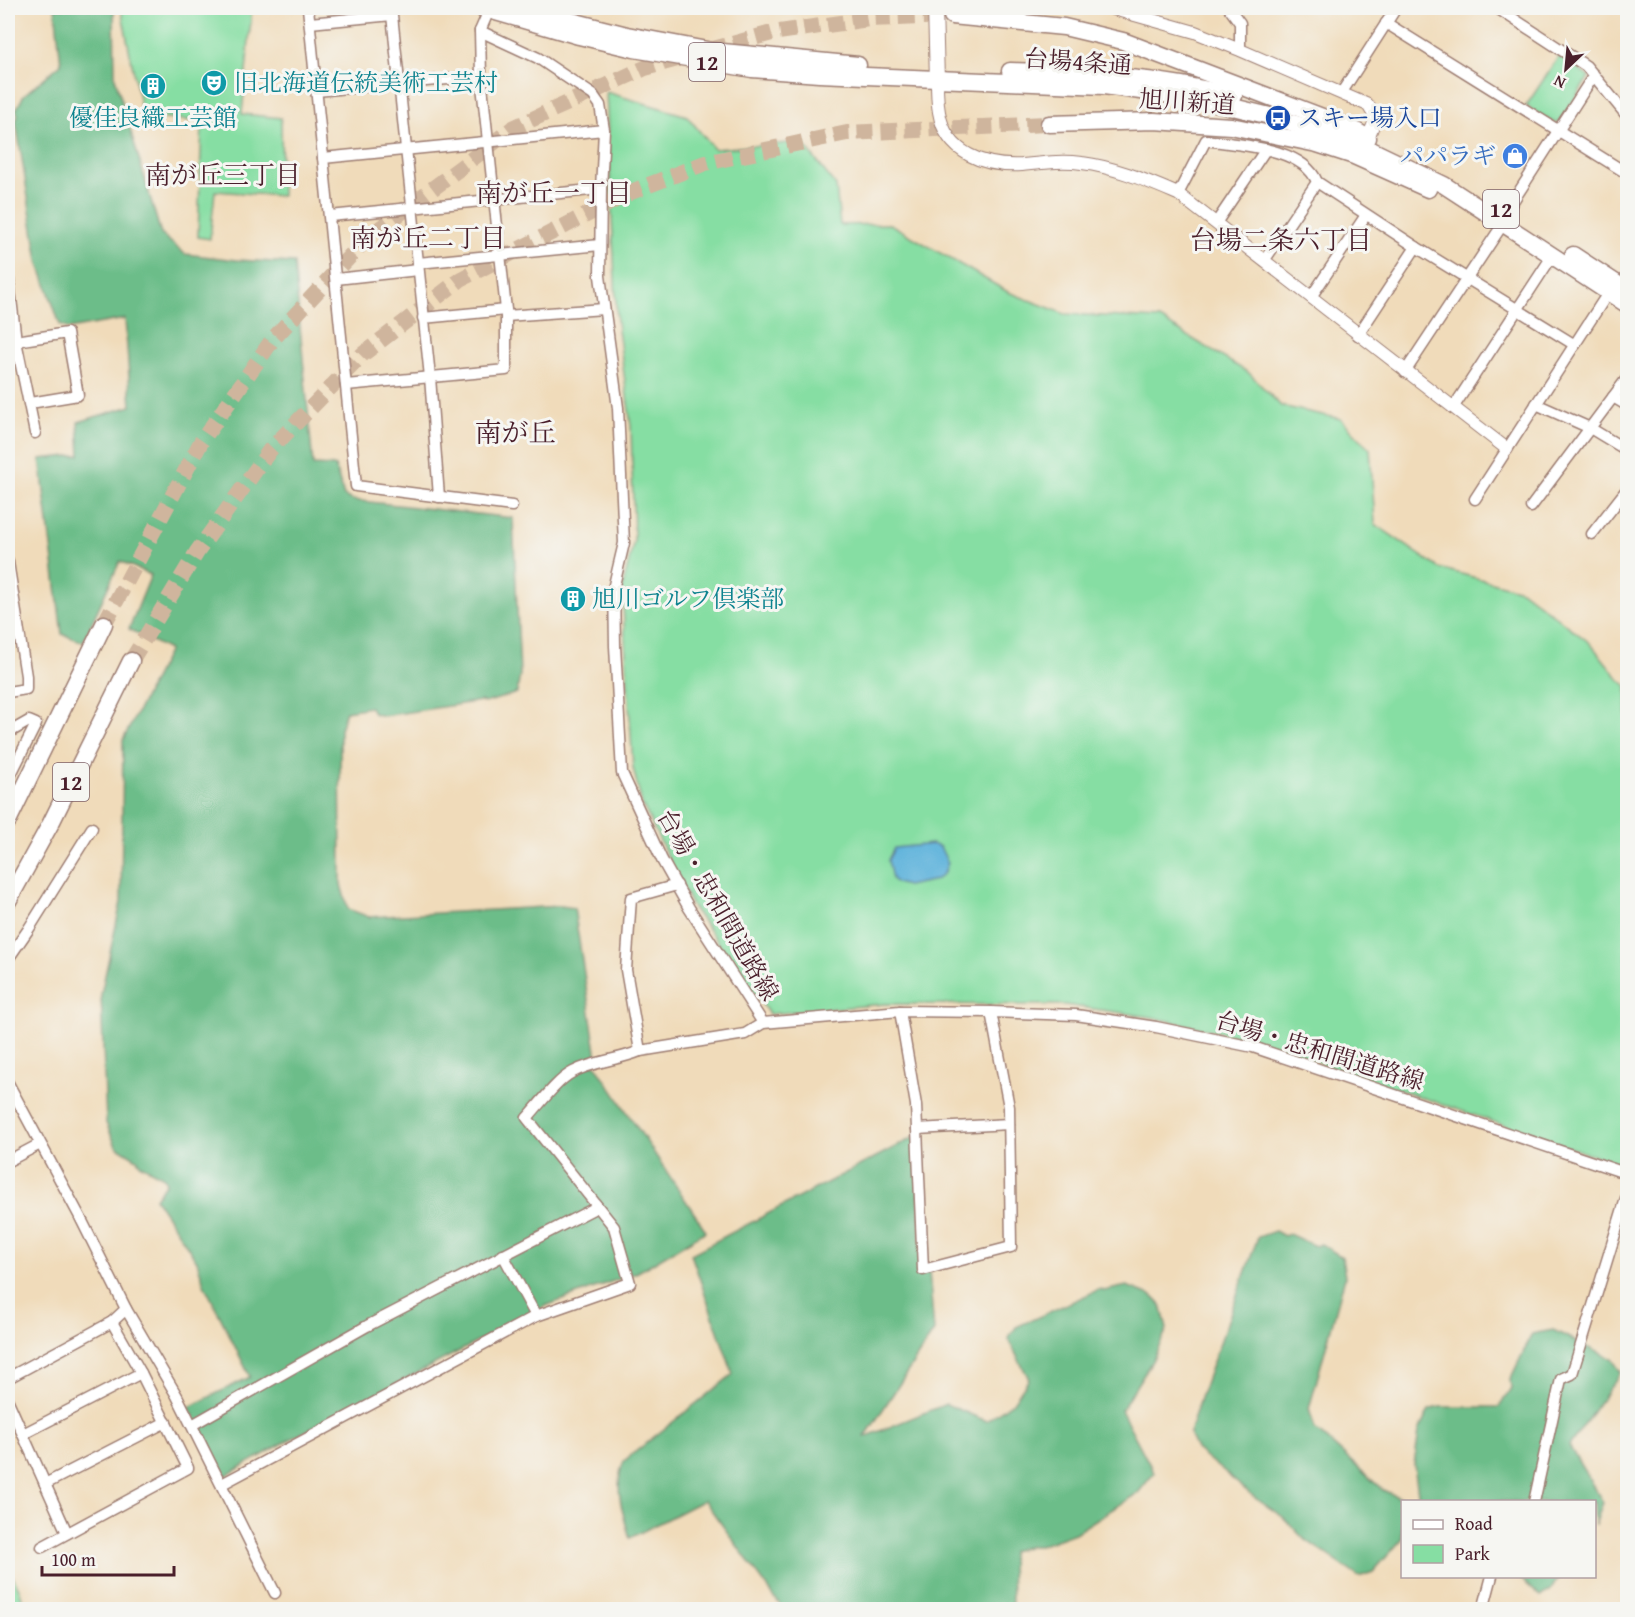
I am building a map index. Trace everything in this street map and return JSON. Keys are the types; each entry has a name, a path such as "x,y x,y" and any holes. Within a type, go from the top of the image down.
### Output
{"highway":[{"name":"台場4条通","path":"487,8 579,36 634,49 752,69 937,74 1086,73 1176,83 1244,98 1362,147 1408,155 1455,180 1502,221 1608,293 1628,304"},
{"name":"台場4条通","path":"520,8 627,35 712,51 937,74"},
{"name":"旭川新道","path":"952,16 1064,27 1123,41 1351,128 1362,147"},
{"name":"旭川新道","path":"1049,124 1154,121 1232,126 1317,144 1362,147"},
{"name":"台場4条通","path":"1502,221 1628,291"},
{"name":"12","path":"1502,221 1549,261 1608,293"},
{"name":"12","path":"8,821 104,624"},
{"name":"12","path":"8,901 51,823 131,661"}],"main road":[{"path":"935,8 937,74"}],"street":[{"path":"308,8 356,486 512,506"},
{"path":"346,385 506,370 506,313 481,76 480,31 487,8"},
{"path":"1110,8 1195,32 1342,92 1368,105 1376,118 1362,147"},
{"path":"1229,8 1240,23 1240,50"},
{"path":"1342,92 1396,8"},
{"path":"1497,8 1586,66 1628,117"},
{"path":"310,23 392,15 430,377 439,497"},
{"path":"1386,23 1628,174"},
{"name":"台場・忠和間道路線","path":"480,31 538,58 593,95 600,105 604,130 600,245 604,309 618,408 624,543 614,585 622,773 662,860 689,908 763,1023 900,1011 991,1012 1087,1017 1156,1026 1253,1047 1628,1174"},
{"path":"937,74 939,114 944,126 962,151 979,161 1005,165 1054,161 1083,163 1130,174 1178,194 1405,372 1508,449"},
{"path":"1405,372 1468,278 1594,75"},
{"path":"316,91 481,76"},
{"path":"323,158 604,130"},
{"path":"1178,194 1206,140 1282,153 1313,171 1317,182 1366,215 1575,345"},
{"path":"1216,223 1266,149"},
{"path":"1264,261 1317,182"},
{"path":"330,216 601,189"},
{"path":"1311,297 1366,215"},
{"path":"336,279 500,255 600,245"},
{"path":"1358,335 1416,247"},
{"path":"1453,408 1519,311 1549,261"},
{"path":"8,273 16,341 35,433"},
{"path":"1475,499 1608,293"},
{"path":"423,318 604,309"},
{"path":"16,341 67,333 78,394 30,403"},
{"path":"1531,507 1628,377"},
{"path":"1613,397 1628,406"},
{"path":"1536,404 1590,428 1628,451"},
{"path":"1592,534 1628,488"},
{"path":"8,562 26,676 26,689 8,692"},
{"path":"8,733 29,721 36,724 8,780"},
{"path":"8,959 92,828"},
{"path":"640,1051 626,970 631,898 677,885"},
{"path":"900,1011 916,1105 922,1270 1011,1247 1009,1124 1002,1064 991,1012"},
{"path":"222,1484 536,1316 630,1283 614,1227 527,1118 572,1072 605,1061 625,1058 640,1051 745,1034 763,1023"},
{"path":"8,1083 80,1217 126,1309 192,1425 275,1593"},
{"path":"917,1130 1009,1124"},
{"path":"8,1161 40,1144"},
{"path":"1534,1500 1561,1379 1572,1374 1628,1192"},
{"path":"192,1425 367,1326 597,1207"},
{"path":"503,1256 536,1316"},
{"path":"8,1378 112,1322 126,1309"},
{"path":"42,1547 188,1468 141,1373 112,1322"},
{"path":"23,1434 141,1373"},
{"path":"8,1401 67,1533"},
{"path":"45,1484 166,1422"},
{"path":"1483,1610 1491,1578"}],"green space":[{"path":"55,8 114,8 115,78 161,234 185,254 294,263 313,465 335,466 344,496 352,500 513,518 520,674 517,693 485,703 481,701 383,716 373,713 370,707 346,711 340,729 341,885 348,909 369,917 561,906 574,908 597,1058 593,1061 706,1231 638,1272 548,1305 287,1441 224,1477 189,1407 250,1377 204,1284 197,1261 155,1198 166,1183 164,1177 141,1165 137,1159 116,1146 106,1123 101,994 121,902 123,740 169,650 129,629 151,575 120,561 83,642 62,634 40,459 80,455 78,422 131,406 125,319 69,329 60,325 38,261 16,110 24,95 61,64"},
{"path":"121,8 252,8 242,114 281,118 282,196 215,191 210,239 198,237 202,122 142,115"},
{"path":"1559,56 1589,77 1559,123 1554,123 1526,106"},
{"name":"旭川ゴルフ倶楽部","path":"606,92 687,116 714,149 802,142 836,186 840,225 890,224 1008,292 1065,314 1160,319 1249,373 1281,406 1341,419 1370,449 1375,524 1439,568 1521,590 1590,643 1627,686 1627,1167 1247,1038 1151,1017 1065,1005 885,1004 769,1014 692,906 642,804 633,768 622,589 634,541 631,426 617,322"},
{"path":"918,1135 920,1239 929,1272 934,1331 865,1437 946,1404 986,1421 1013,1402 1029,1379 1008,1339 1016,1327 1100,1289 1104,1291 1127,1286 1152,1296 1161,1305 1167,1329 1152,1361 1121,1410 1154,1473 1138,1493 1075,1533 1039,1546 1011,1551 1012,1609 783,1609 704,1500 630,1538 619,1489 624,1461 733,1374 691,1254"},
{"path":"1275,1231 1284,1236 1289,1234 1315,1246 1321,1244 1342,1257 1345,1277 1309,1409 1315,1429 1383,1490 1405,1500 1401,1500 1401,1540 1373,1572 1359,1577 1303,1538 1283,1517 1258,1500 1196,1449 1189,1434 1258,1237"},
{"path":"1553,1330 1612,1359 1621,1372 1569,1446 1603,1502 1596,1522 1596,1500 1417,1500 1414,1465 1419,1431 1429,1410 1440,1407 1499,1407 1511,1388 1510,1380 1532,1334"},
{"path":"8,1570 19,1588 23,1609 8,1609"},
{"path":"1520,1578 1557,1578 1551,1590 1541,1597"}],"water":[{"path":"932,844 940,847 948,863 944,873 936,880 907,886 896,883 892,879 888,860 894,848"}],"tunnel":[{"path":"710,50 772,33 869,19 952,16"},
{"path":"104,624 201,442 273,339 366,239 513,128 645,68 685,57"},
{"path":"131,661 197,552 270,450 363,354 461,279 631,192 705,163 847,133 1049,124"}],"place":[{"name":"旧北海道伝統美術工芸村","path":"214,83"},
{"name":"優佳良織工芸館","path":"153,86"},
{"name":"スキー場入口","path":"1278,118"},
{"name":"パパラギ","path":"1515,156"},
{"name":"旭川ゴルフ倶楽部","path":"573,599"}],"district":[{"name":"南が丘三丁目","path":"223,175"},
{"name":"南が丘一丁目","path":"554,193"},
{"name":"南が丘二丁目","path":"428,238"},
{"name":"台場二条六丁目","path":"1281,240"},
{"name":"南が丘","path":"515,433"}]}
